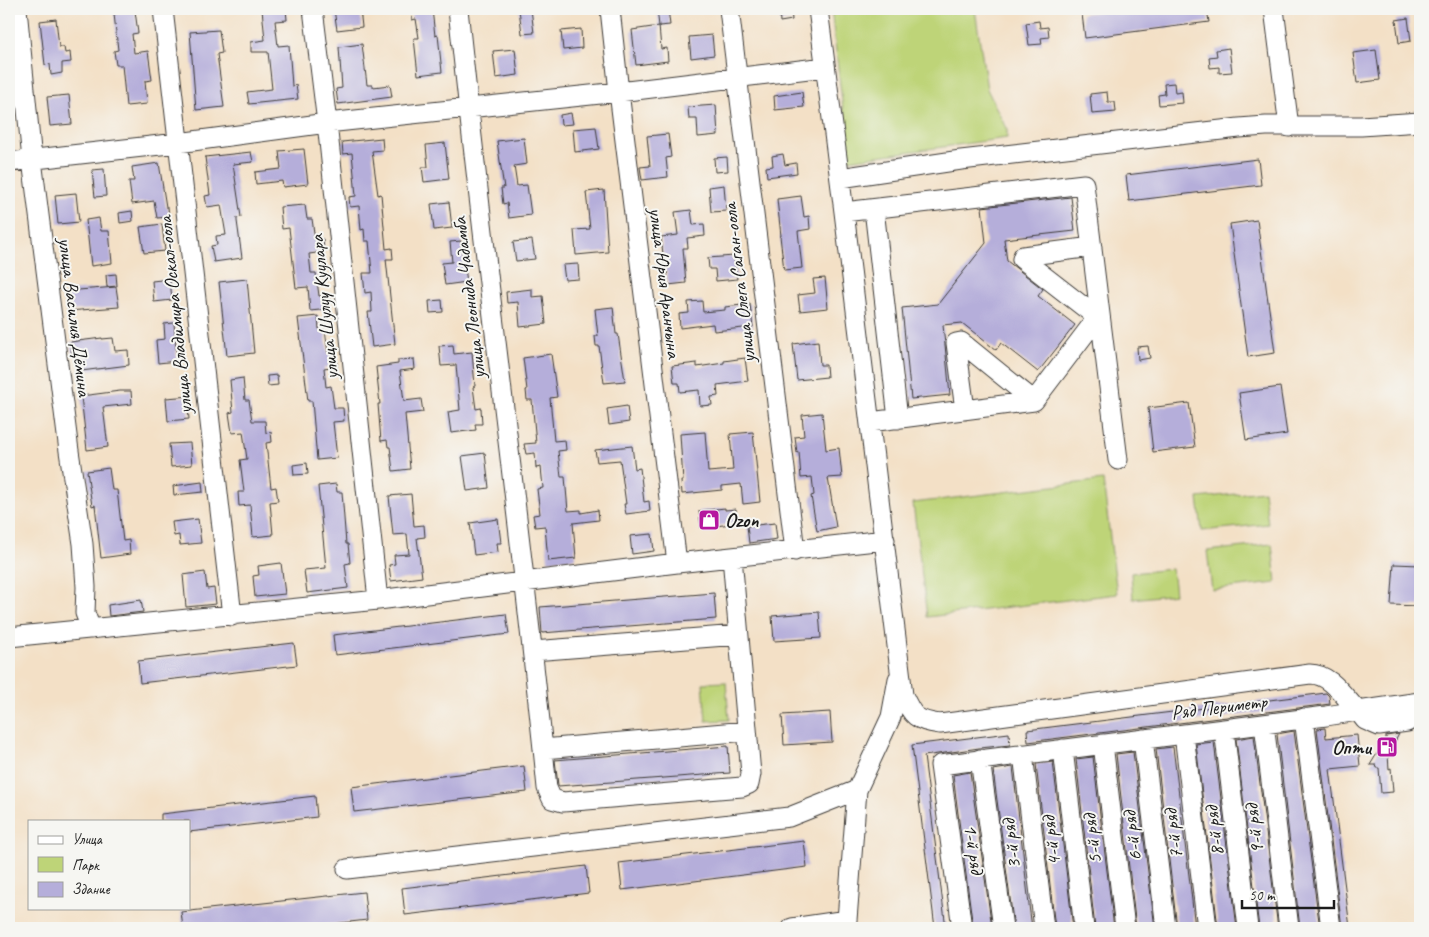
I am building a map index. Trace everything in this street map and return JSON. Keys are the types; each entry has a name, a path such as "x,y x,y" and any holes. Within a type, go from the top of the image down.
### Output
{"street":[{"name":"улица Василия Дёмина","path":"17,9 32,160 83,544 86,587 85,613 91,629"},
{"name":"улица Владимира Оскал-оола","path":"163,9 232,616"},
{"name":"улица Шулуу Куулара","path":"313,9 378,600"},
{"name":"улица Леонида Чадамба","path":"458,9 468,109 526,582 547,788 552,799 563,802 746,786 751,779 747,732"},
{"name":"улица Юрия Аранчына","path":"610,9 677,562"},
{"name":"улица Олега Саган-оола","path":"729,9 795,551"},
{"path":"818,9 903,695 912,714 924,722 940,724 1310,674 1324,677 1358,711 1364,720 1379,726 1407,722 1420,713"},
{"path":"1274,9 1289,127"},
{"path":"9,162 178,143 327,123 468,109 825,67"},
{"path":"840,178 961,160 1239,128 1266,126 1362,126 1420,122"},
{"path":"844,212 1084,184 1118,460"},
{"path":"874,209 898,419"},
{"path":"1092,247 1023,256 1022,259 1099,316"},
{"path":"870,422 1034,401 1099,316"},
{"path":"965,410 956,344 960,342 1034,401"},
{"path":"9,637 378,600 677,562 885,540"},
{"path":"543,749 747,732 732,557"},
{"path":"533,651 738,635"},
{"path":"792,928 849,924 857,790 891,717 900,668"},
{"name":"Ряд Периметр","path":"942,775 940,765 1264,724 1420,702"},
{"path":"1304,718 1331,928"},
{"name":"9-й ряд","path":"1264,724 1289,928"},
{"name":"8-й ряд","path":"1224,728 1248,928"},
{"name":"7-й ряд","path":"1184,734 1207,928"},
{"name":"6-й ряд","path":"1143,739 1166,928"},
{"name":"5-й ряд","path":"1103,744 1126,928"},
{"name":"4-й ряд","path":"1063,749 1084,928"},
{"name":"3-й ряд","path":"1022,754 1044,928"},
{"path":"980,759 1003,928"},
{"name":"1-й ряд","path":"942,775 962,928"},
{"path":"347,868 789,817 857,790"}],"green space":[{"path":"831,9 975,9 987,89 1007,130 1007,138 849,160"},
{"path":"1103,480 1117,594 927,617 913,503"},
{"path":"1264,491 1268,524 1202,531 1198,498"},
{"path":"1272,544 1276,583 1212,590 1207,551"},
{"path":"1172,569 1175,594 1133,599 1131,573"},
{"path":"726,682 729,720 706,721 703,683"}],"building":[{"path":"262,9 286,9 287,20 275,21 278,46 289,45 292,86 296,85 298,99 249,104 247,92 272,89 268,52 251,52 251,42 265,40"},
{"path":"334,9 360,9 362,27 337,30"},
{"path":"411,9 432,9 435,36 438,35 442,72 418,75 414,38 419,38 416,19 412,20"},
{"path":"519,9 531,9 534,33 522,34"},
{"path":"657,9 668,9 670,25 659,26"},
{"path":"779,9 791,9 792,20 780,22"},
{"path":"1110,9 1207,9 1209,22 1085,38 1082,14"},
{"path":"135,11 138,33 132,34 134,53 148,51 152,80 145,81 147,104 126,106 122,65 116,65 114,51 118,50 114,14"},
{"path":"1408,18 1411,41 1399,43 1396,20"},
{"path":"56,19 59,47 64,47 65,53 70,52 71,62 62,63 62,73 51,75 50,64 45,65 40,21"},
{"path":"1039,21 1040,28 1048,27 1049,37 1041,38 1042,44 1029,45 1026,23"},
{"path":"659,26 661,49 667,48 668,61 636,65 632,30"},
{"path":"581,29 582,48 563,50 561,31"},
{"path":"219,30 222,53 217,54 224,107 196,110 190,32"},
{"path":"712,35 714,55 691,58 689,37"},
{"path":"362,44 367,85 373,85 373,87 390,85 392,97 338,104 336,89 342,88 339,47"},
{"path":"1229,48 1232,72 1219,73 1219,67 1210,68 1209,57 1217,56 1216,50"},
{"path":"515,49 518,75 496,78 493,51"},
{"path":"1376,50 1380,80 1357,83 1353,53"},
{"path":"1174,83 1175,93 1182,92 1183,103 1159,105 1158,95 1165,94 1164,84"},
{"path":"802,92 804,107 775,110 774,96"},
{"path":"1107,92 1108,102 1115,102 1116,112 1092,114 1090,94"},
{"path":"69,95 72,124 50,126 47,97"},
{"path":"716,105 718,135 698,137 697,119 689,119 688,107"},
{"path":"571,113 573,124 561,125 560,115"},
{"path":"596,127 599,149 575,152 573,129"},
{"path":"668,134 671,157 666,158 668,177 642,180 640,167 650,166 647,136"},
{"path":"382,138 383,150 372,151 378,195 381,194 386,249 392,248 393,259 386,259 395,344 372,347 368,312 372,312 371,292 365,293 363,273 372,273 369,241 365,241 364,229 361,230 359,206 350,207 349,197 356,196 352,153 343,154 342,142"},
{"path":"524,138 527,164 514,166 517,186 527,185 531,215 509,218 507,203 503,204 501,188 504,188 497,141"},
{"path":"445,143 449,179 424,182 422,167 428,167 426,145"},
{"path":"304,149 308,184 283,187 282,181 256,184 255,172 281,169 279,151"},
{"path":"251,152 253,162 233,164 241,217 237,218 237,221 242,258 214,262 211,246 217,245 216,236 226,235 221,205 207,207 205,196 210,195 205,157"},
{"path":"783,154 785,165 796,163 797,173 767,177 766,167 773,166 772,156"},
{"path":"727,157 728,171 715,172 714,158"},
{"path":"1258,159 1261,185 1129,201 1126,175"},
{"path":"159,163 169,217 157,218 154,201 132,204 129,181 134,181 132,167"},
{"path":"104,169 106,196 95,197 92,170"},
{"path":"724,185 726,211 711,212 709,187"},
{"path":"604,190 608,252 576,255 574,230 590,229 586,192"},
{"path":"76,193 79,222 58,224 55,195"},
{"path":"801,196 804,217 809,216 810,229 798,231 802,268 784,270 777,199"},
{"path":"1071,197 1075,231 1004,239 1007,261 1043,289 1038,296 1075,325 1038,372 1001,343 996,350 962,323 943,325 950,395 911,399 902,308 938,304 986,243 982,207"},
{"path":"449,202 452,228 434,230 431,204"},
{"path":"305,205 307,219 312,219 315,240 323,239 324,252 309,254 311,273 316,273 319,296 329,295 330,309 310,311 308,287 296,288 289,228 282,229 280,207"},
{"path":"691,210 693,225 704,224 705,236 687,238 688,248 683,248 686,283 668,285 661,237 678,235 675,212"},
{"path":"132,211 133,221 120,223 119,213"},
{"path":"99,218 101,231 109,231 112,263 91,266 86,220"},
{"path":"1257,220 1275,353 1248,357 1230,224"},
{"path":"162,224 165,251 144,253 140,227"},
{"path":"532,240 535,259 516,261 513,242"},
{"path":"461,241 467,282 445,285 442,263 452,262 450,242"},
{"path":"734,256 737,279 716,281 715,269 709,269 708,258"},
{"path":"578,264 579,279 565,280 563,265"},
{"path":"116,274 117,286 107,287 106,275"},
{"path":"825,278 828,308 800,311 798,295 815,293 813,279"},
{"path":"170,279 172,300 154,302 152,281"},
{"path":"247,279 254,353 227,356 219,282"},
{"path":"116,287 119,307 68,311 66,291"},
{"path":"532,289 532,297 543,296 546,324 520,327 518,302 507,303 506,292"},
{"path":"442,300 443,312 430,313 429,301"},
{"path":"702,301 703,312 725,310 725,307 750,304 753,327 714,331 713,324 680,328 679,314 689,313 688,302"},
{"path":"613,307 625,381 604,383 599,346 596,346 595,336 598,336 595,309"},
{"path":"318,316 319,329 325,329 328,353 336,352 337,366 324,368 326,387 331,386 334,408 343,408 344,421 333,422 337,458 317,460 312,401 308,401 298,318"},
{"path":"174,323 177,361 158,363 156,340 165,339 164,324"},
{"path":"113,338 115,351 128,350 129,365 81,371 79,353 72,354 70,342"},
{"path":"818,341 820,365 826,365 827,377 797,380 793,344"},
{"path":"453,345 454,354 472,352 476,409 481,408 482,424 475,424 476,430 451,433 448,412 460,410 456,365 441,366 439,346"},
{"path":"1148,346 1150,358 1138,360 1137,347"},
{"path":"551,354 557,397 550,398 554,441 565,440 566,450 558,451 561,477 565,477 568,511 581,510 581,513 598,510 599,520 573,523 576,558 548,561 545,526 535,527 533,515 540,514 537,489 543,488 541,467 536,468 535,453 526,454 524,444 536,443 532,400 527,400 523,358"},
{"path":"745,358 748,381 717,385 718,396 711,397 712,405 700,406 699,390 680,392 679,383 674,383 672,366 697,363 697,367"},
{"path":"414,359 415,369 400,371 404,401 421,399 423,412 405,414 410,469 393,471 390,447 388,447 387,440 381,441 376,367 398,364 398,360"},
{"path":"277,375 278,385 268,386 267,376"},
{"path":"243,378 245,400 249,400 252,421 265,421 266,433 271,432 272,442 266,443 271,488 276,487 278,501 270,502 273,535 253,537 250,505 239,506 238,492 244,492 240,460 247,459 243,432 232,433 229,413 233,412 230,380"},
{"path":"1280,387 1287,434 1246,440 1239,393"},
{"path":"131,391 132,404 103,407 108,447 87,450 81,396"},
{"path":"191,396 192,408 188,408 189,419 168,421 166,398"},
{"path":"1189,403 1195,447 1153,452 1148,408"},
{"path":"627,406 629,422 609,425 607,409"},
{"path":"822,413 826,450 839,448 842,477 828,478 836,527 817,531 811,496 814,495 812,477 801,478 799,452 797,453 795,437 804,436 802,415"},
{"path":"705,432 708,472 733,470 730,434 753,432 760,502 743,504 741,484 722,486 722,490 682,494 680,434"},
{"path":"190,443 192,465 171,467 169,444"},
{"path":"632,446 635,469 640,468 644,502 649,501 650,511 626,514 620,460 597,462 595,450"},
{"path":"485,453 489,488 467,491 462,456"},
{"path":"307,463 308,474 294,475 293,465"},
{"path":"109,468 112,490 117,490 123,541 129,540 130,554 101,558 95,505 92,506 87,471"},
{"path":"202,482 203,492 174,495 173,486"},
{"path":"336,484 337,492 342,492 346,544 348,544 350,563 345,564 348,588 307,593 304,570 326,568 318,486"},
{"path":"411,494 414,526 424,525 425,537 417,538 422,577 391,581 389,565 395,564 394,555 409,554 407,534 393,535 389,496"},
{"path":"725,508 725,510 736,509 738,523 701,528 699,511"},
{"path":"198,519 201,543 180,545 179,535 174,536 172,522"},
{"path":"498,519 501,543 497,543 498,552 474,555 470,523"},
{"path":"775,523 777,539 749,543 747,526"},
{"path":"652,534 654,551 632,554 630,536"},
{"path":"281,563 285,594 255,597 253,576 259,575 258,566"},
{"path":"1394,564 1420,565 1420,606 1391,605"},
{"path":"205,572 207,589 214,588 216,604 186,607 183,575"},
{"path":"714,593 716,619 542,633 540,607"},
{"path":"141,600 143,612 109,616 108,605"},
{"path":"819,612 821,638 774,641 772,616"},
{"path":"506,614 509,634 335,655 333,635"},
{"path":"294,643 297,665 140,683 138,661"},
{"path":"1326,693 1329,696 1330,704 1028,742 1027,730"},
{"path":"830,712 832,742 784,745 782,715"},
{"path":"1325,728 1326,738 1357,735 1360,766 1330,769 1350,928 1342,928 1317,729"},
{"path":"1294,731 1320,928 1300,928 1277,734"},
{"path":"1009,733 1010,745 924,756 946,928 935,928 912,745"},
{"path":"1399,734 1388,755 1393,792 1381,793 1379,768 1376,765 1370,765 1386,736"},
{"path":"1254,736 1278,928 1259,928 1236,739"},
{"path":"1214,742 1237,928 1218,928 1196,744"},
{"path":"728,746 730,773 558,786 555,760"},
{"path":"1173,747 1195,928 1177,928 1156,749"},
{"path":"1133,752 1155,928 1136,928 1116,754"},
{"path":"1093,757 1114,928 1095,928 1076,759"},
{"path":"1053,762 1073,928 1055,928 1036,764"},
{"path":"524,766 527,792 354,812 351,787"},
{"path":"1013,767 1032,928 1014,928 993,770"},
{"path":"970,772 992,928 973,928 953,775"},
{"path":"315,796 317,817 190,832 190,820 161,820 161,814"},
{"path":"804,841 807,867 622,890 619,863"},
{"path":"586,866 589,893 405,915 402,888"},
{"path":"364,892 367,920 298,928 183,928 181,912"}],"place":[{"name":"Ozon","path":"709,520"},
{"name":"Опти","path":"1387,747"}]}
